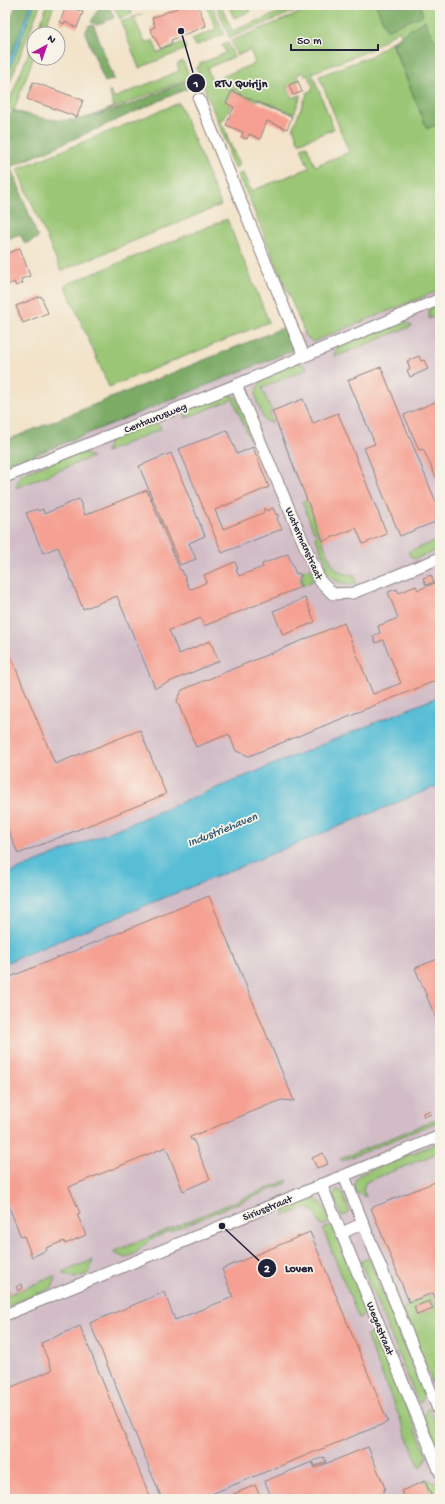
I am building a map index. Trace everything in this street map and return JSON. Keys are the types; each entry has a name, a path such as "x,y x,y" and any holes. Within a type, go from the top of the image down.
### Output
{"street":[{"path":"199,99 304,356"},
{"name":"Centaurusweg","path":"5,477 236,385 440,299"},
{"name":"Watermanstraat","path":"236,385 320,580 333,594 353,593 440,558"},
{"name":"Siriusstraat","path":"5,1315 440,1136"},
{"name":"Wegastraat","path":"344,1176 440,1414"},
{"name":"Wegastraat","path":"321,1184 440,1472"},
{"path":"342,1233 362,1223"}],"shaded area":[{"path":"440,273 440,704 5,883 5,460"},
{"path":"440,773 440,1499 5,1499 5,953"}],"green space":[{"path":"16,5 31,5 5,72 5,35"},
{"path":"34,5 40,5 32,26 26,26 26,41 5,94 5,81"},
{"path":"47,5 54,5 46,26 40,25"},
{"path":"100,5 109,5 114,18 97,25 91,22"},
{"path":"113,5 129,5 132,14 120,19"},
{"path":"206,5 212,5 224,34 195,46 192,39 216,29"},
{"path":"216,5 221,5 232,31 288,9 287,5 292,5 295,11 230,38"},
{"path":"228,5 248,5 251,11 234,18"},
{"path":"296,5 376,5 387,30 388,5 440,5 440,109 437,110 399,30 368,51 312,73 334,129 299,143 293,127 308,92 312,90 313,87 308,75 305,76 303,72 297,75 299,81 287,87 292,98 301,96 294,114 232,91 227,103 231,105 224,119 219,120 228,135 227,137 239,164 238,167 234,167 229,156 229,149 196,68 200,66 199,64 226,53 222,45 228,43 234,57 207,68 212,81 255,63 250,50 237,56 231,41 299,13"},
{"path":"376,5 420,5 423,15 387,30"},
{"path":"142,14 134,18 145,43 153,40 158,53 183,42 186,49 139,68 121,22"},
{"path":"425,20 427,27 440,48 440,123 427,129 393,45 401,38 392,44 391,42"},
{"path":"89,25 94,26 114,79 105,82 85,33"},
{"path":"391,42 427,128 440,123 440,272 438,273 440,276 440,290 312,342 306,336 245,189 238,177 239,174 243,173 251,191 309,168 301,148 307,146 315,166 349,152 319,76 371,56"},
{"path":"26,59 26,66 30,66 14,110 61,128 114,107 109,92 110,91 114,98 179,71 177,64 183,61 190,78 61,129 13,111 7,107"},
{"path":"191,79 193,86 13,166 12,168 38,238 25,244 20,234 5,240 5,129 12,111 40,118 73,120 89,117 125,106"},
{"path":"179,103 221,205 61,271 17,169"},
{"path":"227,219 269,322 109,387 65,285"},
{"path":"440,303 440,314 429,319 429,309"},
{"path":"403,320 412,326 335,357 334,355 338,345"},
{"path":"290,325 295,342 291,351 5,467 5,441"},
{"path":"296,362 306,366 307,369 262,388 272,412 269,413 273,423 264,420 257,402 256,394 258,387 262,381 274,372"},
{"path":"224,394 236,397 255,438 250,440 233,399 186,418 185,409"},
{"path":"150,422 160,426 161,429 106,452 110,438"},
{"path":"79,451 92,457 16,488 20,475"},
{"path":"307,500 319,530 314,532 302,502"},
{"path":"320,533 327,554 335,567 340,572 354,574 356,583 342,583 334,579 327,572 324,567 327,565 315,536"},
{"path":"440,539 440,549 415,559 410,556 408,552"},
{"path":"311,568 314,580 303,586 300,580 303,576 302,571"},
{"path":"437,1119 437,1122 342,1161 340,1159"},
{"path":"440,1142 440,1152 366,1182 363,1189 366,1197 355,1192 354,1187 356,1178 359,1175"},
{"path":"288,1180 287,1183 151,1239 136,1253 125,1258 113,1252"},
{"path":"336,1190 342,1192 349,1211 348,1214 343,1216 341,1215 334,1196"},
{"path":"310,1196 322,1203 331,1222 321,1226 314,1211 306,1208 283,1216 287,1205"},
{"path":"332,1225 366,1307 361,1318 359,1319 323,1229"},
{"path":"369,1259 424,1395 421,1403 418,1402 361,1263"},
{"path":"93,1260 89,1273 75,1278 64,1274 63,1272"},
{"path":"55,1276 56,1278 52,1288 5,1307 5,1296"},
{"path":"431,1295 440,1316 440,1387 433,1384 402,1308 408,1306 409,1304","holes":["429,1301 432,1309 418,1315 414,1307"]},
{"path":"368,1334 379,1338 427,1456 423,1466 420,1468 366,1335"},
{"path":"429,1408 440,1433 440,1449 437,1447 424,1416"},
{"path":"428,1479 438,1484 440,1488 440,1499 433,1499 425,1480"}],"water":[{"path":"31,5 34,5 5,81 5,72"},
{"name":"Industriehaven","path":"440,696 440,785 5,963 5,875"}],"building":[{"path":"184,5 198,5 206,26 171,40 172,44 161,49 150,29 155,27 152,18"},
{"path":"66,6 83,12 77,28 65,22 64,24 60,22"},
{"path":"298,81 302,92 293,95 289,85"},
{"path":"33,82 83,100 77,117 27,99"},
{"path":"232,91 292,117 287,129 267,121 260,139 249,134 247,139 241,137 243,132 226,125 234,107 226,103"},
{"path":"20,248 30,276 21,279 23,283 16,286 14,282 6,286 5,255"},
{"path":"41,296 48,313 23,323 16,306"},
{"path":"419,356 421,361 424,360 428,369 410,377 407,370 410,369 407,361"},
{"path":"381,367 440,512 440,520 400,536 364,448 375,444 348,380"},
{"path":"303,399 313,423 338,413 387,534 363,544 356,528 323,541 272,411"},
{"path":"440,400 440,486 423,449 419,450 404,415"},
{"path":"227,430 237,454 253,447 269,487 215,510 223,529 263,513 265,508 267,511 273,508 276,515 279,514 277,519 282,529 222,553 179,449"},
{"path":"171,453 205,536 189,543 196,559 180,565 139,466"},
{"path":"147,490 189,588 192,589 207,582 204,575 235,562 238,569 236,570 239,576 263,567 262,564 288,554 296,574 299,573 301,576 298,579 301,587 204,626 201,618 169,630 179,654 210,641 219,661 155,688 117,596 83,609 58,547 43,553 26,513 37,509 38,511 43,509 44,514 79,499 85,515"},
{"path":"431,575 434,582 426,585 423,578"},
{"path":"440,581 440,679 249,756 236,751 229,734 196,747 177,701 182,690 344,623 373,694 401,683 383,640 376,643 373,636 380,633 378,626 398,618 388,592 397,589 399,593 416,586 418,590"},
{"path":"305,598 315,622 283,635 273,611"},
{"path":"5,642 55,764 140,730 166,794 18,854 5,822"},
{"path":"209,896 294,1101 281,1100 190,1137 191,1140 193,1139 210,1179 183,1191 166,1147 69,1187 80,1213 77,1214 86,1235 65,1244 64,1241 46,1248 47,1250 32,1257 24,1236 21,1237 5,1197 5,979"},
{"path":"440,958 440,1028 415,968"},
{"path":"430,1111 431,1114 424,1117 423,1113"},
{"path":"323,1153 328,1164 317,1168 312,1158"},
{"path":"440,1180 440,1309 433,1293 409,1302 371,1208"},
{"path":"310,1232 388,1422 199,1499 162,1499 90,1323 164,1292 175,1320 233,1297 222,1269"},
{"path":"22,1284 23,1288 18,1291 16,1287"},
{"path":"8,1288 10,1294 5,1296 5,1289"},
{"path":"429,1301 433,1309 417,1315 414,1307"},
{"path":"80,1326 150,1497 145,1499 8,1499 5,1491 5,1379 9,1388 52,1370 41,1343"},
{"path":"368,1447 385,1488 380,1499 272,1499 265,1481 312,1462 315,1468"},
{"path":"324,1457 326,1462 315,1466 313,1461"},
{"path":"425,1481 433,1499 405,1499 401,1491"},
{"path":"255,1485 261,1499 222,1499"}],"place":[{"name":"RTV Quirijn","path":"181,31"},
{"name":"Loven","path":"222,1226"}]}
